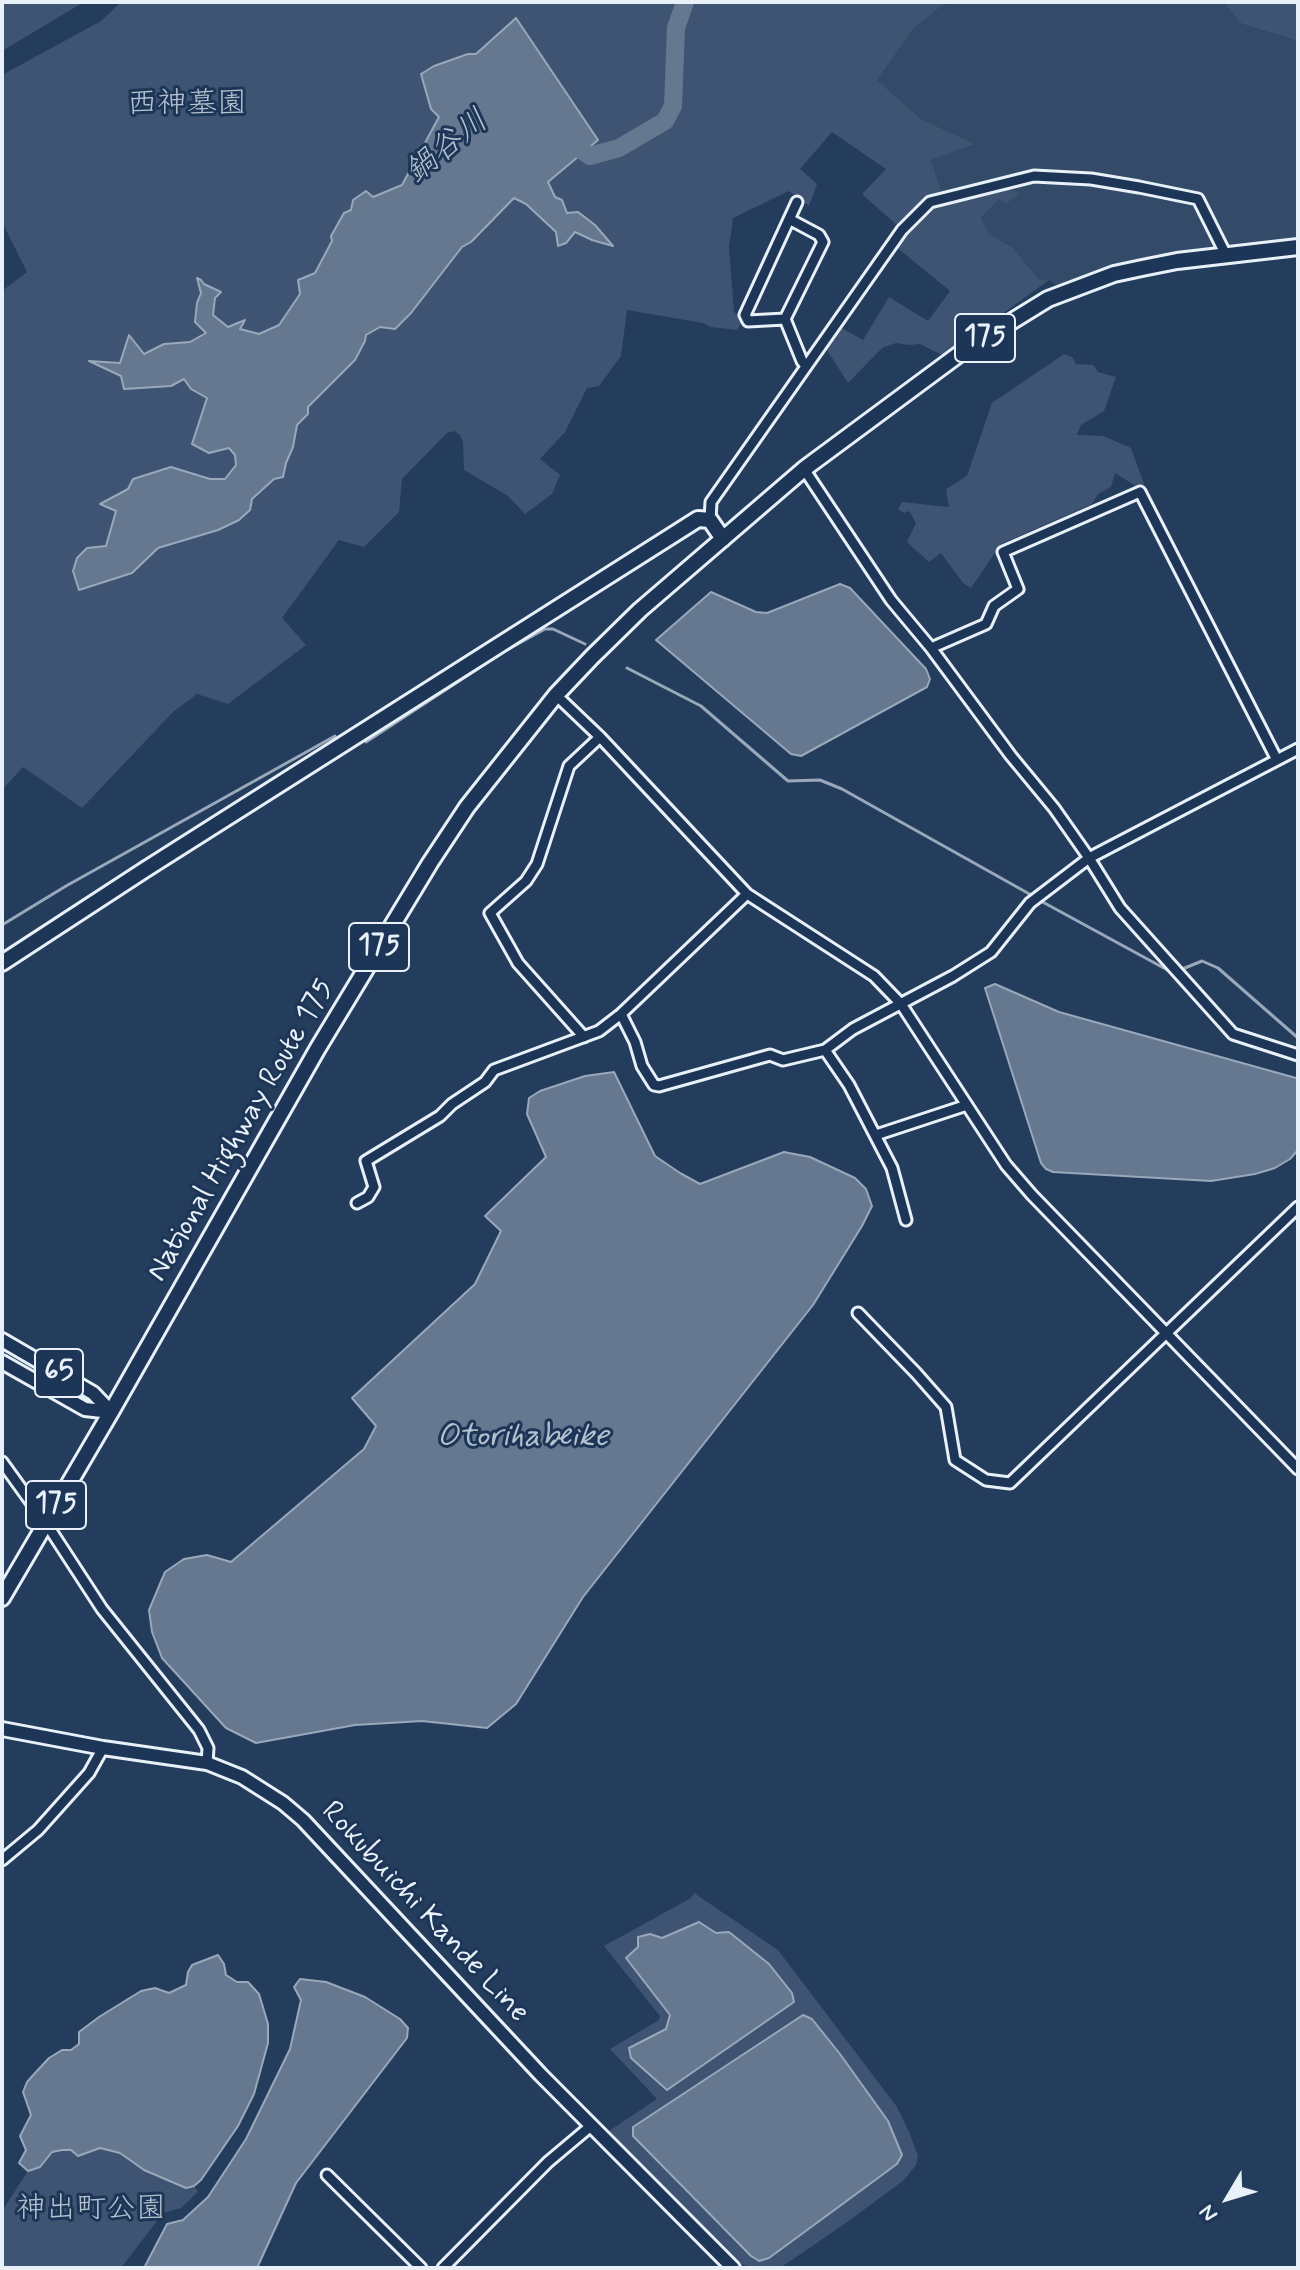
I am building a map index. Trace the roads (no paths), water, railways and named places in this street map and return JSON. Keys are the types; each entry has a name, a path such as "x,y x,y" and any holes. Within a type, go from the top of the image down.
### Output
{"highway":[{"name":"National Highway Route 175","path":"2,1598 311,1061 430,863 467,807 556,695 640,610 804,469 962,352 1048,299 1114,274 1177,261 1298,247"},
{"path":"2,963 698,519 710,520 723,539"}],"main road":[{"name":"65","path":"2,1340 93,1393 111,1412"},
{"name":"65","path":"2,1362 85,1409 111,1412"},
{"name":"Rokubuichi Kande Line","path":"2,1729 207,1763 263,1789 303,1820 531,2065 733,2268"}],"street":[{"path":"710,520 711,502 902,230 930,202 1034,176 1091,179 1198,199 1226,255"},
{"path":"785,319 748,321 745,315 797,202"},
{"path":"789,219 819,235 823,242 785,319 806,366"},
{"path":"804,469 891,600 931,648 1089,858 1120,908 1233,1034 1298,1055"},
{"path":"931,648 986,624 994,606 1018,589 1003,552 1140,492 1277,760"},
{"path":"556,695 600,737 747,894 874,976 901,1004 1006,1165 1023,1185 1298,1469"},
{"path":"584,1037 518,963 490,913 526,881 537,864 569,766 600,737"},
{"path":"621,1014 635,1042 642,1066 654,1085 659,1086 770,1055 783,1060 825,1050 853,1029 953,976 991,952 1030,903 1089,858 1298,749"},
{"path":"357,1203 368,1197 374,1187 366,1161 440,1116 485,1082 494,1070 599,1031 621,1014 747,894"},
{"path":"825,1050 849,1085 892,1168 906,1220"},
{"path":"876,1135 967,1105"},
{"path":"858,1313 946,1407 955,1460 986,1480 1010,1483 1298,1207"},
{"path":"2,1462 102,1609 199,1730 208,1748 207,1763"},
{"path":"2,1860 38,1830 89,1773 103,1748"},
{"path":"443,2268 548,2162 592,2125"},
{"path":"327,2175 421,2268"}],"water":[{"path":"516,18 598,140 548,182 555,197 562,200 567,213 578,212 595,225 613,246 575,232 566,243 558,246 556,232 526,204 514,198 471,242 462,247 395,329 380,327 366,335 355,360 308,407 308,414 297,425 283,477 274,479 252,499 250,510 239,520 218,530 158,548 132,573 79,590 73,571 77,558 87,548 106,546 116,511 100,504 128,489 133,479 171,467 210,479 225,479 236,465 235,455 229,448 209,453 192,444 207,398 191,389 184,379 171,386 124,389 121,376 89,361 120,363 129,335 144,354 164,344 190,342 206,333 195,322 201,293 197,278 221,292 215,298 213,315 228,327 245,320 240,329 259,334 279,325 300,294 298,280 315,273 332,241 331,236 344,213 351,210 353,200 366,191 373,197 402,185 439,117 431,109 421,74 434,66 476,54"},
{"path":"840,584 850,588 926,669 930,679 927,687 801,756 791,754 656,640 711,592 756,612 767,613"},
{"path":"995,984 1059,1012 1296,1078 1298,1150 1275,1168 1211,1181 1053,1172 1046,1169 1041,1163 985,988"},
{"name":"Otorihabeike","path":"614,1072 655,1156 680,1173 700,1184 784,1152 810,1157 855,1178 866,1189 872,1206 862,1226 813,1305 583,1597 516,1704 487,1728 422,1721 355,1725 256,1743 226,1728 162,1658 152,1632 149,1610 165,1572 184,1559 207,1555 231,1562 364,1449 376,1426 352,1398 475,1284 501,1231 485,1216 546,1157 527,1114 529,1098 540,1091 585,1076"},
{"path":"699,1922 716,1933 729,1932 769,1964 792,1993 794,2002 667,2090 631,2058 629,2048 666,2029 670,2015 626,1958 638,1947 638,1937 650,1934 662,1938"},
{"path":"218,1955 226,1975 237,1982 248,1982 259,1994 268,2024 268,2043 254,2094 238,2126 201,2180 186,2188 144,2170 120,2153 100,2148 78,2156 71,2150 52,2152 40,2167 28,2171 19,2163 26,2150 20,2136 31,2115 23,2092 27,2082 49,2058 62,2050 71,2050 79,2044 79,2032 141,1991 155,1988 169,1993 186,1985 192,1965"},
{"path":"300,1979 326,1982 365,1997 400,2019 408,2028 407,2038 296,2183 257,2268 144,2268 167,2224 183,2220 208,2197 246,2139 290,2049 301,2000 294,1987"},
{"path":"803,2015 812,2019 888,2121 902,2155 897,2164 769,2258 759,2261 633,2136 633,2127"}],"waterway":[{"name":"鍋谷川","path":"565,139 590,156 619,148 665,121 673,106 676,28 685,2"},
{"path":"366,742 505,651 545,629 553,629 585,644"},
{"path":"627,668 701,706 788,781 820,780 842,789 1033,896"},
{"path":"2,925 335,736"},
{"path":"1039,900 1173,973"},
{"path":"1180,970 1202,961 1218,968 1298,1038"}],"park label":[{"name":"西神墓園","path":"187,106"},
{"name":"神出町公園","path":"91,2211"}]}
